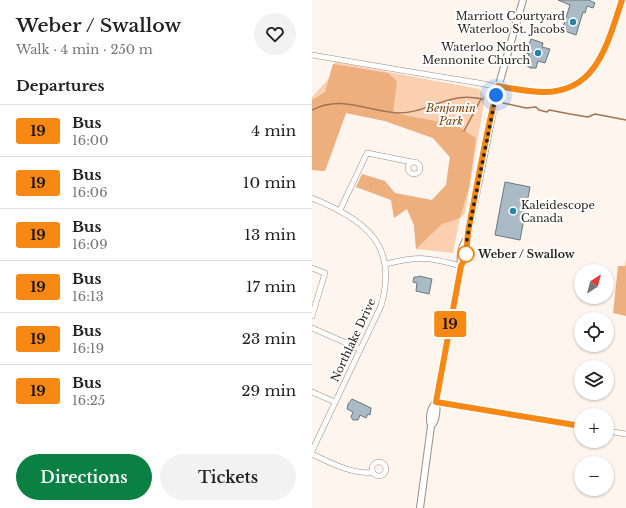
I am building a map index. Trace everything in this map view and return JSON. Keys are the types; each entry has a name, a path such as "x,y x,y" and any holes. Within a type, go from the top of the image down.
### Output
{"main road":[{"path":"420,508 432,408 436,402 461,266 466,255 467,239 498,86 523,0"}],"street":[{"path":"312,55 498,86 546,92 567,88 582,80 593,70 603,54 622,0"},
{"path":"340,210 367,153 412,162"},
{"name":"Northlake Drive","path":"312,198 340,210 363,225 370,232 381,251 386,264 385,290 381,306 312,451"},
{"path":"386,264 415,257 432,259 461,266"},
{"path":"312,268 325,274 312,316"},
{"path":"312,328 360,350"},
{"path":"312,392 335,402"},
{"path":"436,402 574,425"},
{"path":"614,432 626,434"},
{"path":"312,454 350,471 357,473 373,473"}],"green space":[{"name":"Benjamin Park","path":"335,62 479,89 485,97 465,213 460,218 453,253 416,249 414,225 407,209 432,200 446,185 450,157 433,138 385,121 346,113 325,171 312,170 312,97 331,76"}],"shaded area":[{"name":"Benjamin Park","path":"333,64 388,73 397,81 393,113 456,125 476,138 469,188 460,218 442,224 416,249 414,225 407,209 394,218 391,200 356,187 362,174 385,181 395,193 432,200 446,185 450,157 433,138 385,121 346,113 325,171 312,170 312,100 325,92"},
{"path":"626,259 626,316 613,312 618,266 625,266"}],"building":[{"name":"Marriott Courtyard Waterloo St. Jacobs","path":"558,0 589,0 595,3 593,8 587,6 585,13 583,12 576,35 562,30 570,5"},
{"name":"Waterloo North Mennonite Church","path":"531,39 543,43 542,47 550,49 545,63 538,61 536,68 530,68 525,64 529,54 526,53"},
{"name":"Kaleidescope Canada","path":"505,182 530,187 520,240 495,235"},
{"path":"419,276 432,279 429,294 416,291 417,283 413,282 414,277"},
{"path":"352,399 371,408 370,415 368,414 366,418 360,415 358,420 353,420 351,417 353,412 347,409 348,404"}],"waterway":[{"path":"312,110 323,105 345,104 388,112 406,113 457,98 468,97 483,99"},
{"path":"464,131 481,99"},
{"path":"503,103 526,108 536,107 539,110 547,112 549,110 588,117 595,114 626,120"}],"bus line":[{"name":"19","path":"574,425 436,402 461,266 466,255 468,245 467,239 498,86 536,92 546,92 567,88 582,80 593,70 603,54 622,0"}],"place":[{"name":"Marriott Courtyard Waterloo St. Jacobs","path":"573,22"},
{"name":"Waterloo North Mennonite Church","path":"538,53"},
{"name":"Kaleidescope Canada","path":"513,211"},
{"name":"Weber / Swallow","path":"466,254"}],"route":[{"path":"466,254 468,245 467,239 496,95"}]}
